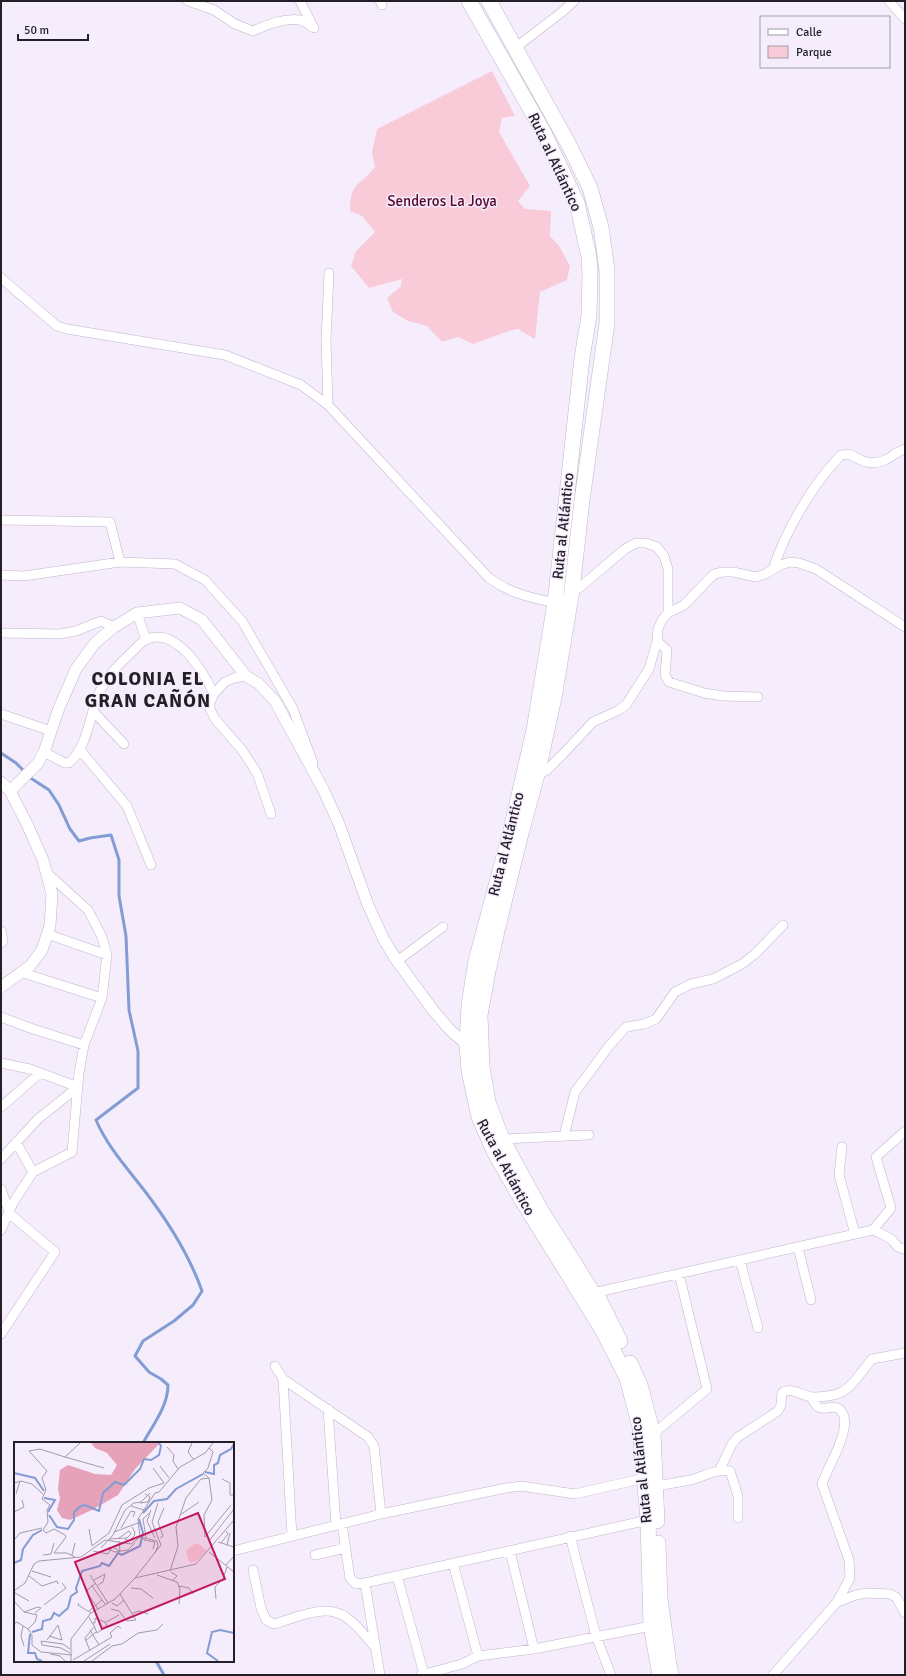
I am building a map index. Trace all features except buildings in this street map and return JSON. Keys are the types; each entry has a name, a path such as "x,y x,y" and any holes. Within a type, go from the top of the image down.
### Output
{"highway":[{"name":"Ruta al Atlántico","path":"469,1 543,131 577,203 589,257 589,316 582,358 555,603 534,730 511,830 476,961 469,1006 467,1045 469,1071 478,1117 494,1150 517,1192 602,1329 627,1378 640,1427 651,1482 660,1598 668,1665 671,1675"},
{"name":"Ruta al Atlántico","path":"489,1 569,145 590,188 601,227 607,270 607,323 582,500 572,590 554,698 537,775 496,931 480,1016 482,1067 488,1102 502,1139 542,1212 592,1293 600,1301 640,1385 653,1434 648,1520 650,1626 660,1675"}],"street":[{"path":"188,1 214,10 235,24 253,31 268,24 290,20 301,20 314,28 300,1"},
{"path":"515,48 574,1"},
{"path":"889,1 905,19"},
{"path":"328,405 326,340 329,273"},
{"path":"1,278 57,326 67,329 225,355 301,385 328,405 489,578 502,588 516,594 555,603"},
{"path":"773,569 781,547 808,498 841,456 849,454 862,462 870,463 886,460 905,449"},
{"path":"1,520 110,522 120,562"},
{"path":"572,590 579,588 625,549 636,543 646,543 657,547 664,556 668,569 668,613"},
{"path":"1,575 24,576 120,562 175,564 205,580 242,621 293,709 323,788 339,824 368,905 384,940 397,961 450,1030 467,1045"},
{"path":"537,775 547,770 593,722 619,710 626,705 649,669 657,641 658,629 668,613 684,605 714,574 723,572 756,577 790,562 808,566 905,627"},
{"path":"12,789 38,763 44,752 58,708 76,669 96,643 114,627 137,614 180,608 202,620 246,676 259,684 274,701 323,788"},
{"path":"137,614 146,640"},
{"path":"1,633 60,634 76,631 101,621 114,627"},
{"path":"44,752 65,763 69,763 80,750 100,692 114,668 146,640 160,636 170,639 190,656 206,677 214,694"},
{"path":"657,641 667,650 665,675 669,682 723,696 758,697"},
{"path":"246,676 234,678 225,682 214,694 210,702 210,710 215,719 242,750 257,773 271,814"},
{"path":"93,711 124,744"},
{"path":"1,714 51,731"},
{"path":"80,750 127,806 151,865"},
{"path":"1,782 12,789 43,860 52,894 50,926 42,950 30,966 1,987"},
{"path":"1,1230 10,1214 13,1203 34,1172 72,1152 79,1073 84,1045 102,998 107,955 102,937 88,910 46,872"},
{"path":"564,1136 575,1092 609,1046 626,1027 644,1024 656,1019 675,992 691,984 713,979 742,964 755,954 783,925"},
{"path":"397,961 443,927"},
{"path":"1,931 3,941 1,943"},
{"path":"47,934 107,955"},
{"path":"20,972 102,998"},
{"path":"1,1017 84,1045"},
{"path":"1,1063 30,1069 78,1087"},
{"path":"1,1107 40,1073"},
{"path":"1,1159 38,1119 78,1087"},
{"path":"872,1230 891,1208 876,1157 905,1131"},
{"path":"502,1139 589,1135"},
{"path":"16,1142 34,1172"},
{"path":"842,1147 839,1175 855,1234"},
{"path":"1,1189 10,1214 55,1252 1,1334"},
{"path":"592,1293 872,1230 878,1231 881,1236 892,1240 899,1248 905,1249"},
{"path":"798,1247 811,1300"},
{"path":"740,1260 758,1328"},
{"path":"653,1434 707,1389 679,1274"},
{"path":"719,1471 732,1444 738,1437 778,1411 781,1405 782,1393 785,1390 790,1390 811,1397 829,1396 841,1393 860,1376 872,1358 905,1353"},
{"path":"275,1366 282,1380 292,1536"},
{"path":"282,1380 328,1409 368,1437 374,1446 381,1514"},
{"path":"773,1675 837,1602 850,1578 849,1560 822,1484 844,1434 845,1422 843,1414 839,1409 835,1407 820,1408 811,1397"},
{"path":"328,1409 339,1524 346,1548 350,1578 356,1584 648,1520"},
{"path":"234,1551 381,1514 506,1488 521,1486 575,1494 651,1482 691,1480 719,1471 730,1471 732,1475 738,1496 738,1518"},
{"path":"570,1536 596,1636 611,1675"},
{"path":"315,1555 346,1548"},
{"path":"510,1551 534,1648"},
{"path":"453,1563 478,1656"},
{"path":"253,1570 260,1608 266,1620 274,1624 321,1610 336,1611 348,1618 375,1647"},
{"path":"397,1576 422,1675 462,1664 478,1656 534,1648 650,1626"},
{"path":"365,1583 380,1675"},
{"path":"837,1602 856,1595 867,1593 890,1594 896,1597 905,1613"}],"green space":[{"name":"Senderos La Joya","path":"492,71 515,116 502,118 499,132 530,186 518,201 525,209 551,211 550,236 559,246 570,266 567,280 540,292 535,339 518,329 473,344 458,337 442,342 427,326 408,321 393,312 387,298 401,286 402,279 369,288 351,266 356,251 375,232 362,216 350,211 350,202 356,186 375,167 372,152 377,129"}],"waterway":[{"path":"1,753 16,763 25,772"},
{"path":"29,777 49,790 59,805 70,829 79,841 111,835 119,860 119,896 126,936 129,1010 138,1051 138,1088 96,1120 112,1148 153,1202 169,1226 191,1265 202,1291 193,1305 174,1321 143,1341 135,1356 149,1372 168,1385 166,1400 163,1408 144,1442"},
{"path":"157,1662 164,1675"}],"district":[{"name":"COLONIA EL GRAN CAÑÓN","path":"148,690"}]}
